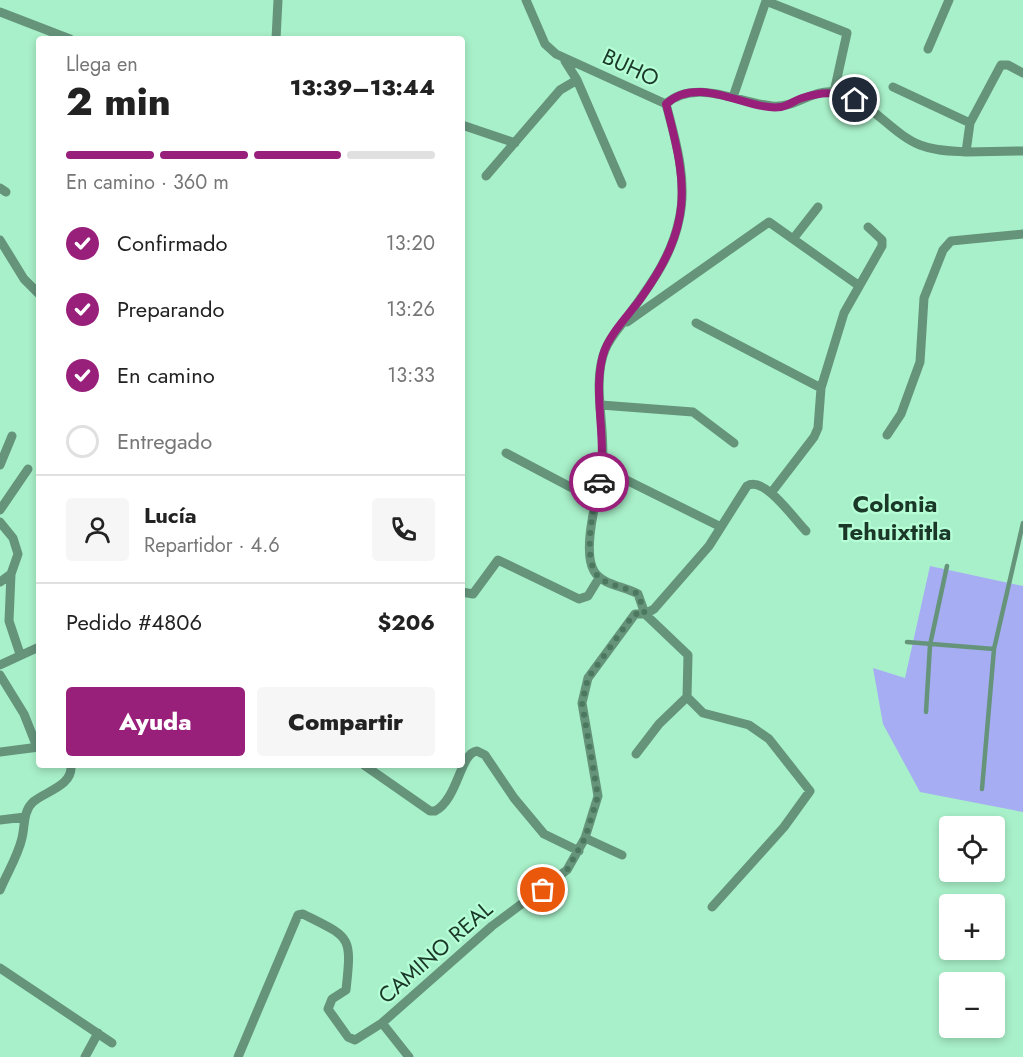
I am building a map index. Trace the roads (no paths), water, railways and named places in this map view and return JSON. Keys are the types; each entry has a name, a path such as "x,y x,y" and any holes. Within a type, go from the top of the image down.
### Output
{"street":[{"path":"276,36 278,0"},
{"name":"BUHO","path":"526,0 545,44 566,61 604,75 666,104 677,145 683,195 680,220 665,263 604,352 601,405 602,468 595,500 590,556 592,569 599,578"},
{"path":"928,49 949,0"},
{"path":"733,97 766,1 847,33 834,92"},
{"path":"0,12 62,36"},
{"path":"566,61 577,80 622,184"},
{"path":"966,152 970,123 1001,64 1023,73"},
{"path":"486,176 560,90 577,80"},
{"path":"893,87 970,123"},
{"path":"666,104 672,98 698,92 782,107 802,98 834,92 855,100 920,145 934,149 966,152 1023,151"},
{"path":"465,126 515,143"},
{"path":"793,239 818,207"},
{"path":"620,327 769,222 858,285"},
{"path":"771,493 814,437 818,428 821,388 844,312 882,246 882,240 868,227"},
{"path":"887,435 901,414 920,362 924,298 943,250 951,241 1023,234"},
{"path":"0,240 24,279 36,291"},
{"path":"696,323 821,388"},
{"path":"601,405 693,412 734,443"},
{"path":"0,465 12,436"},
{"path":"506,453 595,500"},
{"path":"602,468 721,527"},
{"path":"0,510 28,469"},
{"path":"645,614 654,609 701,555 747,486 752,483 759,484 771,493 806,531"},
{"path":"0,522 13,538 18,554 11,574 9,621 20,654"},
{"path":"465,593 472,594 498,560 579,599 588,596 599,578 638,594 645,614 688,655 687,697 660,724 636,754"},
{"path":"0,582 11,574"},
{"name":"CAMINO REAL","path":"238,1057 298,915 303,915 340,933 348,946 346,990 332,999 328,1009 348,1037 361,1039 492,926 567,870 585,838 598,796 582,703 588,678 634,614 645,614"},
{"path":"0,665 36,648"},
{"path":"0,675 24,714 36,742"},
{"path":"687,697 703,713 749,725 769,739 810,791 784,827 712,907"},
{"path":"0,752 36,747"},
{"path":"465,763 468,756 477,751 484,755 514,798 544,834 579,851"},
{"path":"0,890 22,839 25,817 32,803 64,784 72,772 71,768"},
{"path":"368,768 430,811 435,811 450,799 463,768"},
{"path":"0,820 25,817"},
{"path":"585,838 622,855"},
{"path":"0,968 112,1043"},
{"path":"382,1023 409,1057"},
{"path":"85,1057 98,1033"}],"lane":[{"path":"982,789 994,649 1023,523"},
{"path":"926,712 930,645 947,566"},
{"path":"907,642 994,649"}],"district":[{"name":"Colonia Tehuixtitla","path":"895,518"}]}
